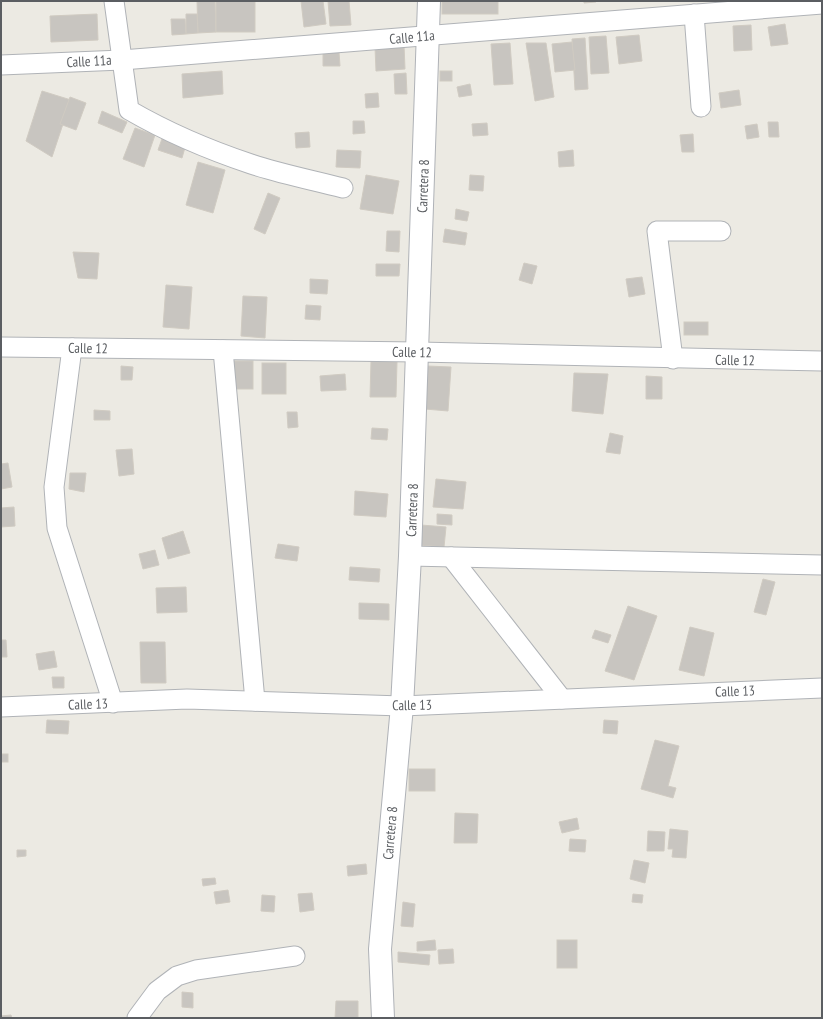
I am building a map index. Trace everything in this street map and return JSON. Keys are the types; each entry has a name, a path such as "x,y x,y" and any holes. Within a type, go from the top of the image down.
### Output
{"street":[{"path":"114,1 129,110 204,147 252,164 343,188"},
{"name":"Carretera 8","path":"383,1018 380,949 402,706 410,556 429,1"},
{"name":"Calle 11a","path":"1,65 122,60 822,4"},
{"path":"694,14 701,107"},
{"path":"673,358 657,231 721,231"},
{"name":"Calle 12","path":"1,347 418,352 822,361"},
{"path":"72,348 54,487 57,528 113,702"},
{"path":"223,350 255,702"},
{"path":"410,556 822,565"},
{"path":"450,557 562,699"},
{"name":"Calle 13","path":"1,707 187,699 402,706 822,688"},
{"path":"137,1018 157,991 178,976 196,970 295,956"}],"building":[{"path":"197,1 215,1 216,32 198,33"},
{"path":"216,1 255,1 255,32 216,32"},
{"path":"301,1 323,1 326,24 304,27"},
{"path":"328,1 349,1 351,25 330,26"},
{"path":"442,1 498,1 498,14 442,14"},
{"path":"584,1 595,1 596,2 584,3"},
{"path":"97,14 98,40 51,42 50,16"},
{"path":"186,14 197,14 198,33 186,34"},
{"path":"171,19 185,19 186,34 172,35"},
{"path":"785,24 788,44 771,46 768,27"},
{"path":"751,25 752,50 734,51 733,26"},
{"path":"639,35 642,61 619,64 616,37"},
{"path":"606,36 609,73 591,74 589,37"},
{"path":"585,38 588,89 575,90 572,39"},
{"path":"572,42 575,70 555,72 552,44"},
{"path":"510,43 513,84 494,85 491,44"},
{"path":"526,43 546,43 554,97 535,101"},
{"path":"404,45 405,69 376,71 375,47"},
{"path":"339,52 340,66 323,66 323,53"},
{"path":"222,71 223,94 183,98 182,74"},
{"path":"440,71 452,71 452,81 440,81"},
{"path":"406,73 407,94 395,94 394,74"},
{"path":"470,84 472,95 459,97 457,87"},
{"path":"739,90 741,105 721,108 719,93"},
{"path":"42,91 71,100 52,157 26,141"},
{"path":"378,93 379,107 366,108 365,94"},
{"path":"70,97 86,103 76,130 60,124"},
{"path":"102,111 127,122 122,133 98,123"},
{"path":"353,121 364,121 365,133 353,134"},
{"path":"768,122 778,122 779,137 769,137"},
{"path":"487,123 488,135 473,136 472,124"},
{"path":"757,124 759,137 747,139 745,126"},
{"path":"135,128 155,135 144,167 123,159"},
{"path":"309,132 310,147 296,148 295,133"},
{"path":"693,134 694,152 682,152 680,135"},
{"path":"163,136 186,144 182,158 158,150"},
{"path":"337,150 361,151 360,168 336,167"},
{"path":"573,150 574,166 559,167 558,152"},
{"path":"198,162 225,170 213,213 186,205"},
{"path":"366,175 399,181 393,214 360,209"},
{"path":"470,175 484,176 483,191 469,190"},
{"path":"268,193 280,198 265,234 254,229"},
{"path":"456,209 469,212 467,221 455,219"},
{"path":"445,229 467,233 465,245 443,242"},
{"path":"387,231 400,231 399,252 386,251"},
{"path":"73,252 99,253 97,279 78,278"},
{"path":"524,263 537,266 532,284 519,280"},
{"path":"376,264 400,264 399,276 376,276"},
{"path":"642,277 645,294 629,297 626,279"},
{"path":"310,279 328,280 327,294 310,293"},
{"path":"166,285 192,287 189,329 163,327"},
{"path":"243,296 267,297 265,338 241,336"},
{"path":"306,305 321,306 320,320 305,319"},
{"path":"684,322 708,322 708,335 684,335"},
{"path":"229,361 253,361 253,389 229,389"},
{"path":"371,361 397,362 396,397 370,397"},
{"path":"262,363 286,363 286,394 262,394"},
{"path":"121,366 133,367 132,380 121,380"},
{"path":"427,366 451,367 448,411 425,409"},
{"path":"574,373 608,374 603,414 572,411"},
{"path":"345,374 346,390 321,391 320,376"},
{"path":"646,376 662,377 662,399 646,399"},
{"path":"94,410 110,411 110,420 94,420"},
{"path":"287,412 297,412 298,427 288,428"},
{"path":"372,428 388,429 387,440 371,439"},
{"path":"610,433 623,436 620,454 606,452"},
{"path":"132,449 134,474 119,476 116,450"},
{"path":"8,463 12,487 1,489 1,464"},
{"path":"70,473 86,473 84,492 69,489"},
{"path":"436,479 466,482 463,509 433,507"},
{"path":"355,491 388,494 386,517 354,515"},
{"path":"14,507 15,526 1,527 1,508"},
{"path":"437,514 452,515 452,525 437,524"},
{"path":"421,525 446,527 444,547 419,545"},
{"path":"183,531 190,553 168,559 162,538"},
{"path":"278,544 299,547 297,561 275,558"},
{"path":"155,550 159,565 143,569 139,554"},
{"path":"350,567 380,569 379,582 349,580"},
{"path":"763,579 775,582 766,615 754,612"},
{"path":"186,587 187,612 157,613 156,588"},
{"path":"359,603 389,604 389,620 359,619"},
{"path":"628,606 657,616 634,680 605,671"},
{"path":"690,627 714,633 704,676 679,670"},
{"path":"595,630 611,635 608,643 592,638"},
{"path":"1,640 6,640 7,657 1,657"},
{"path":"140,642 165,642 166,683 141,683"},
{"path":"54,651 57,667 39,670 36,654"},
{"path":"52,677 64,677 64,688 53,688"},
{"path":"47,720 69,721 68,734 46,733"},
{"path":"604,720 618,721 617,734 603,733"},
{"path":"655,740 679,746 668,786 676,788 673,798 641,789"},
{"path":"1,754 8,754 8,762 1,762"},
{"path":"409,769 435,769 435,791 409,791"},
{"path":"455,813 478,814 477,843 454,843"},
{"path":"577,818 579,829 562,833 559,822"},
{"path":"670,829 688,831 686,858 672,857 673,849 668,849"},
{"path":"648,831 665,832 664,851 647,851"},
{"path":"570,839 586,840 585,852 569,851"},
{"path":"17,850 26,850 26,856 17,857"},
{"path":"634,860 649,863 645,883 630,879"},
{"path":"366,864 367,874 348,876 347,866"},
{"path":"215,878 216,884 203,886 202,879"},
{"path":"228,890 230,902 216,904 214,892"},
{"path":"312,893 314,910 300,912 298,894"},
{"path":"633,894 643,895 642,903 632,902"},
{"path":"262,895 275,896 274,912 261,911"},
{"path":"403,902 415,904 413,927 401,926"},
{"path":"435,940 436,950 417,951 417,942"},
{"path":"557,940 577,940 577,968 557,968"},
{"path":"453,949 454,963 439,964 438,950"},
{"path":"398,952 430,955 429,965 398,962"},
{"path":"182,992 193,993 193,1008 182,1007"},
{"path":"336,1001 358,1001 358,1018 335,1018"},
{"path":"11,1015 12,1018 1,1018 1,1016"}]}
